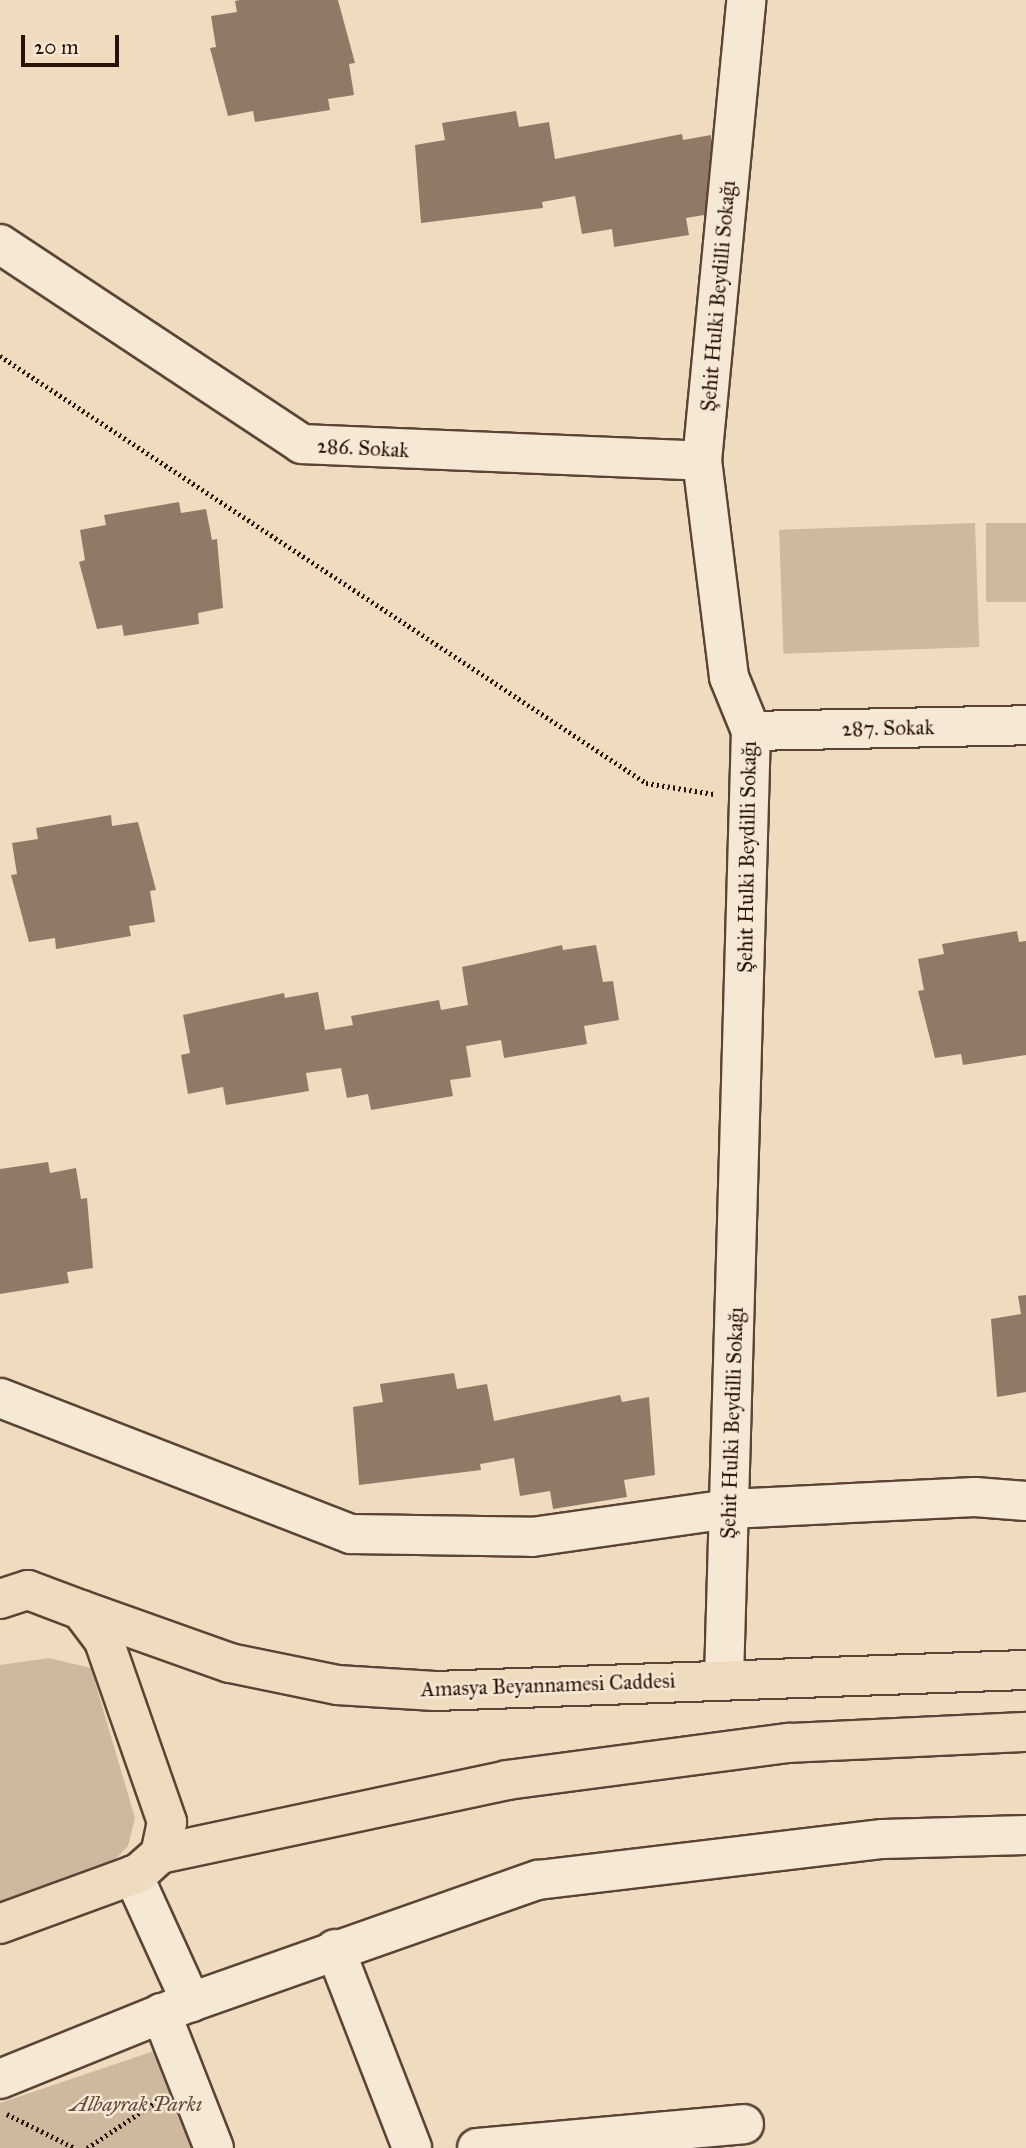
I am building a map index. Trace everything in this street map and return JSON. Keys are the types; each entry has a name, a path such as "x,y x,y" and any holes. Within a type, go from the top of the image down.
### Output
{"main road":[{"name":"Amasya Beyannamesi Caddesi","path":"9,1588 81,1610 230,1663 337,1685 435,1691 1026,1670"},
{"path":"81,1610 104,1641 140,1731 167,1822 146,1864"},
{"path":"0,1924 146,1864 507,1780 789,1743 1026,1732"}],"street":[{"name":"Şehit Hulki Beydilli Sokağı","path":"724,1679 751,732 729,677 702,461 746,0"},
{"name":"286. Sokak","path":"0,244 302,444 702,461"},
{"name":"287. Sokak","path":"751,732 1026,725"},
{"path":"0,1398 351,1534 531,1537 729,1509 975,1497 1026,1501"},
{"path":"0,2080 176,2008 335,1948 538,1880 883,1839 1026,1835"},
{"path":"146,1864 176,2008 188,2083 214,2148"},
{"path":"335,1948 412,2148"},
{"path":"477,2148 744,2124"}],"path":[{"path":"0,356 646,783 749,799"},
{"path":"87,2148 188,2083"},
{"path":"0,2112 75,2148"}],"green space":[{"path":"975,523 979,647 783,654 779,530"},
{"path":"986,523 1026,523 1026,602 986,602"},
{"path":"49,1658 91,1668 135,1818 128,1846 104,1871 0,1912 0,1665"},
{"name":"Albayrak Parkı","path":"163,2048 199,2148 0,2148 0,2103"}],"building":[{"path":"338,0 355,63 349,64 354,95 328,99 330,110 255,122 253,111 228,116 210,48 216,47 211,16 237,12 235,1"},
{"path":"516,111 519,127 549,122 555,159 682,134 683,140 711,135 716,213 686,218 689,235 614,247 612,229 582,234 575,196 542,202 543,208 421,223 415,145 445,140 442,123"},
{"path":"179,502 181,513 206,509 212,540 217,539 223,608 198,613 199,624 124,636 122,625 97,629 79,562 85,560 80,530 106,525 104,515"},
{"path":"111,815 112,826 138,822 156,890 150,891 155,922 129,926 131,936 56,949 55,938 29,942 11,875 17,874 12,843 38,839 36,828"},
{"path":"1017,931 1019,942 1026,941 1026,1055 963,1065 961,1054 935,1058 918,991 924,990 918,959 944,954 942,944"},
{"path":"562,945 563,950 596,945 603,982 613,981 619,1020 584,1026 587,1044 504,1058 501,1040 466,1046 471,1077 450,1080 453,1096 371,1110 368,1094 347,1098 341,1068 306,1073 309,1091 226,1105 223,1087 188,1094 181,1055 190,1053 183,1015 284,993 285,998 318,992 325,1030 353,1025 351,1016 439,1000 441,1010 468,1005 462,967"},
{"path":"48,1162 50,1173 76,1168 81,1199 87,1198 93,1268 67,1272 69,1283 0,1294 0,1169"},
{"path":"1026,1295 1026,1392 997,1397 991,1319 1021,1314 1018,1296"},
{"path":"454,1373 457,1389 487,1384 494,1421 620,1395 622,1402 649,1397 655,1475 624,1480 627,1497 553,1509 550,1491 520,1496 514,1458 480,1464 481,1470 359,1485 353,1407 383,1402 380,1384"}]}
